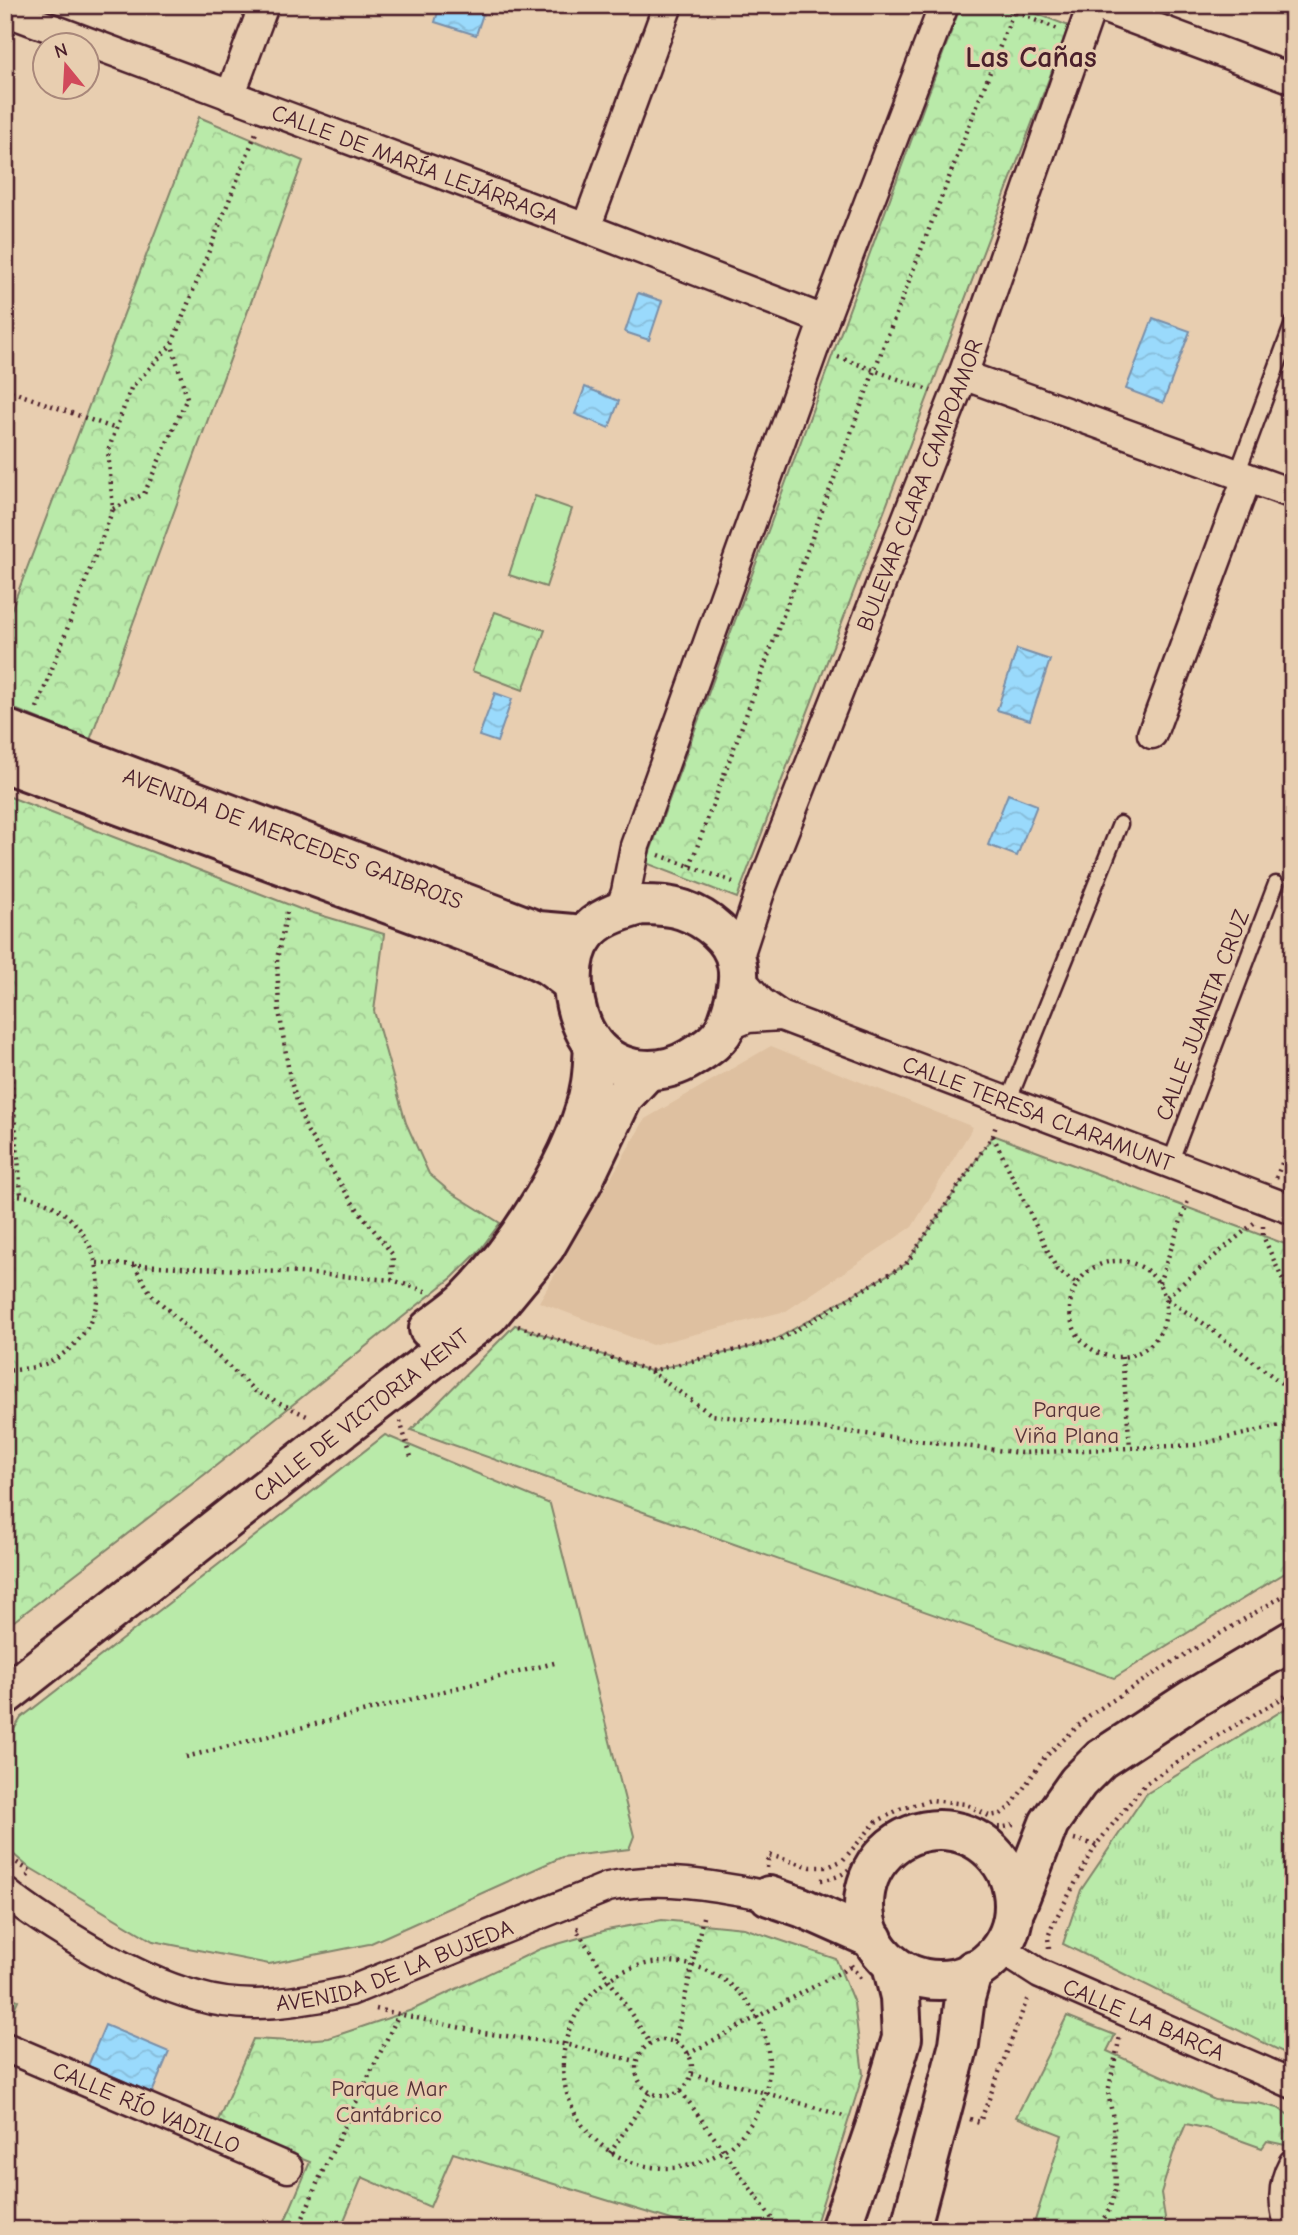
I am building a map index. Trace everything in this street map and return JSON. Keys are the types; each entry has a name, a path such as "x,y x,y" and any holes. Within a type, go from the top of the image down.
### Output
{"street":[{"path":"230,96 264,5"},
{"path":"586,228 668,5"},
{"path":"619,912 635,846 824,320 944,5"},
{"path":"1093,5 1293,79"},
{"name":"BULEVAR CLARA CAMPOAMOR","path":"738,969 760,892 958,387 1093,5"},
{"name":"CALLE DE MARÍA LEJÁRRAGA","path":"5,11 824,320"},
{"path":"958,387 1293,494"},
{"path":"1152,734 1242,476"},
{"name":"AVENIDA DE MERCEDES GAIBROIS","path":"12,756 538,931 585,935"},
{"name":"AVENIDA DE MERCEDES GAIBROIS","path":"12,756 528,955 548,965 572,983"},
{"path":"640,905 683,910 715,928 728,943 738,969 733,1007 726,1027 709,1047 687,1061 665,1069 646,1071 630,1068 594,1046 585,1030 576,1006 572,983 573,964 585,935 598,922 619,912 640,905"},
{"name":"CALLE TERESA CLARAMUNT","path":"738,969 761,1002 781,1016 1293,1210"},
{"name":"CALLE TERESA CLARAMUNT","path":"726,1027 748,1018 781,1016"},
{"name":"CALLE DE VICTORIA KENT","path":"5,1660 314,1419 476,1309 558,1171 582,1116 591,1084 594,1046"},
{"name":"CALLE DE VICTORIA KENT","path":"5,1695 342,1429 545,1247 582,1183 623,1097 646,1071"},
{"path":"991,1853 1028,1841 1034,1822 1101,1759 1191,1700 1293,1640"},
{"path":"910,2230 959,2044 965,1998 986,1959 1012,1923 1034,1822"},
{"path":"840,2230 902,2038 900,1997 865,1962 863,1911 869,1876 876,1863 890,1849 925,1832 949,1831 968,1836 991,1853 1011,1880 1016,1907"},
{"name":"AVENIDA DE LA BUJEDA","path":"5,1892 18,1909 137,1974 198,1997 236,2002 278,2003 311,2000 350,1991 608,1887 622,1884 767,1879 809,1898 843,1889 869,1876"},
{"name":"AVENIDA DE LA BUJEDA","path":"767,1879 865,1962"},
{"path":"865,1962 931,1981 953,1978 986,1959"},
{"name":"CALLE LA BARCA","path":"986,1959 1040,1974 1293,2084"},
{"name":"CALLE RÍO VADILLO","path":"5,2047 288,2168"},
{"path":"1293,2164 1287,2175 1283,2199 1288,2223 1293,2230"}],"lane":[{"path":"1242,476 1293,323"},
{"path":"1007,1102 1120,824"},
{"name":"CALLE JUANITA CRUZ","path":"1170,1163 1276,884"}],"path":[{"path":"996,5 1080,38"},
{"path":"690,866 874,370 1016,5"},
{"path":"5,824 12,756 113,509 108,452 116,429 131,388 172,344 266,109"},
{"path":"113,509 145,494 187,398 172,344"},
{"path":"814,348 874,370 958,387"},
{"path":"5,388 116,429"},
{"path":"635,846 760,892"},
{"path":"287,912 277,959 279,1010 290,1079 306,1129 352,1202 393,1255 392,1280"},
{"path":"5,1003 21,1195"},
{"path":"650,1371 781,1339 906,1264 993,1135 1057,1270 1077,1284"},
{"path":"5,1139 17,1151"},
{"path":"1158,1283 1192,1191"},
{"path":"5,1195 21,1195 47,1202 70,1216 87,1237 97,1263 99,1290 92,1317 78,1340 57,1358 32,1368 5,1371"},
{"path":"1165,1298 1262,1217"},
{"path":"1117,1261 1133,1263 1148,1271 1158,1283 1165,1298 1166,1314 1161,1330 1151,1343 1138,1352 1122,1357 1105,1355 1089,1347 1077,1335 1070,1318 1070,1300 1077,1284 1087,1272 1101,1264 1117,1261"},
{"path":"97,1263 392,1280 650,1371 712,1415 1021,1453 1196,1445 1293,1423"},
{"path":"134,1265 151,1294 255,1391 314,1419"},
{"path":"1165,1298 1203,1323 1293,1392"},
{"path":"1122,1357 1130,1446"},
{"path":"767,1879 769,1855 811,1867 828,1867 843,1860 876,1822 900,1809 931,1800 965,1804 989,1816 1000,1814 1012,1805 1045,1756 1090,1715 1293,1590"},
{"path":"186,1757 558,1662"},
{"path":"1058,1982 1065,1966 1054,1958 1049,1948 1048,1937 1053,1924 1096,1845 1145,1784 1212,1739 1293,1692"},
{"path":"817,1880 845,1873 852,1868 870,1841 887,1828 908,1818 929,1813 951,1814 969,1818 990,1828 1034,1822"},
{"path":"675,2042 705,1913 694,1912"},
{"path":"589,1924 576,1928 650,2043"},
{"path":"688,2054 865,1962"},
{"path":"654,1963 694,1965 720,1976 742,1994 758,2017 769,2054 766,2093 757,2116 743,2136 724,2152 696,2165 667,2169 637,2165 610,2153 586,2133 570,2106 562,2075 564,2044 573,2019 588,1997 608,1979 635,1967 654,1963"},
{"path":"298,2230 318,2181 399,2014 484,2033 564,2044 636,2061"},
{"path":"1097,2230 1109,2210 1116,2189 1114,2124 1108,2092 1121,2034"},
{"path":"666,2040 683,2046 691,2060 692,2074 681,2091 666,2097 650,2093 637,2080 636,2061 639,2053 650,2043 666,2040"},
{"path":"692,2074 854,2119"},
{"path":"681,2091 780,2230"},
{"path":"610,2153 650,2093"}],"shaded area":[{"path":"771,1046 973,1127 912,1227 786,1311 652,1345 539,1302 645,1119"}],"green space":[{"path":"961,5 1014,5 1069,26 737,898 646,863"},
{"path":"199,117 303,161 90,740 5,705 5,626"},
{"path":"535,496 572,509 546,587 509,575"},
{"path":"495,612 545,630 523,690 472,671"},
{"path":"5,795 300,909 384,934 374,1011 406,1123 429,1174 449,1191 500,1223 479,1251 453,1277 213,1468 5,1628"},
{"name":"Parque Viña Plana","path":"993,1135 1293,1247 1293,1568 1114,1678 411,1430 515,1325 650,1371 771,1342 906,1264"},
{"path":"385,1435 550,1504 634,1836 629,1849 562,1857 369,1944 269,1964 153,1941 27,1866 5,1847 5,1744 21,1718"},
{"path":"1293,1704 1293,2057 1063,1944 1081,1890 1146,1794"},
{"name":"Parque Mar Cantábrico","path":"662,1920 744,1928 836,1959 854,2003 863,2074 814,2230 704,2230 453,2153 430,2207 362,2177 340,2230 281,2230 310,2162 216,2125 253,2039 291,2041 329,2038 412,2010 540,1949 607,1930"},
{"path":"5,1995 18,2000 5,2030"},
{"path":"1067,2016 1115,2035 1107,2051 1215,2100 1258,2103 1278,2108 1293,2118 1293,2141 1290,2146 1267,2141 1262,2148 1209,2129 1186,2124 1161,2193 1167,2230 1032,2230 1062,2135 1016,2117"}],"water":[{"path":"440,5 486,5 476,35 435,22"},
{"path":"638,293 662,301 649,340 625,332"},
{"path":"1153,318 1190,331 1163,403 1126,389"},
{"path":"585,387 619,401 609,428 575,414"},
{"path":"1017,649 1050,660 1030,720 997,710"},
{"path":"495,693 512,699 497,742 479,736"},
{"path":"1008,794 1037,805 1017,856 988,845"},
{"path":"105,2025 169,2052 152,2093 88,2066"}],"district":[{"name":"Las Cañas","path":"1031,57"}]}
